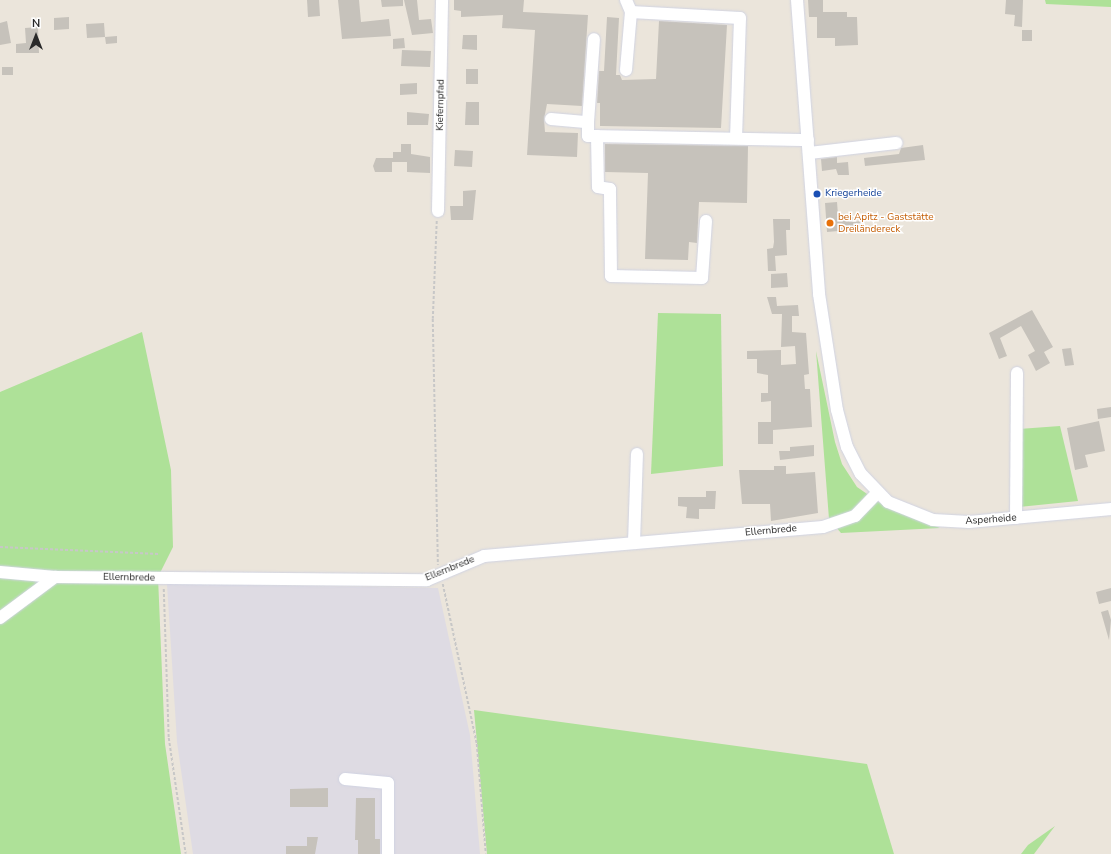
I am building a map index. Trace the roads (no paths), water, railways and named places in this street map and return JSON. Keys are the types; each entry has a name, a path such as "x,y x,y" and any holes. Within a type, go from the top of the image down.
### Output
{"street":[{"name":"Kiefernpfad","path":"438,211 442,0"},
{"path":"626,0 631,12 626,70"},
{"path":"797,0 819,294 835,401 852,459 877,493"},
{"path":"631,12 740,18 736,138"},
{"path":"594,39 588,136 808,140"},
{"path":"551,119 588,122"},
{"path":"597,136 598,187 610,189 611,276 702,278 706,222"},
{"path":"809,153 896,143"},
{"path":"1016,518 1017,373"},
{"path":"634,543 637,454"},
{"name":"Asperheide","path":"877,493 902,510 934,520 970,522 1111,509"},
{"name":"Ellernbrede","path":"0,572 55,577 410,581 441,575 484,556 822,527 855,516 877,493"},
{"path":"0,618 39,586 55,577"},
{"path":"345,779 388,783 388,854"}],"place":[{"name":"Kriegerheide","path":"817,194"},
{"name":"bei Apitz - Gaststätte Dreiländereck","path":"830,223"}]}
